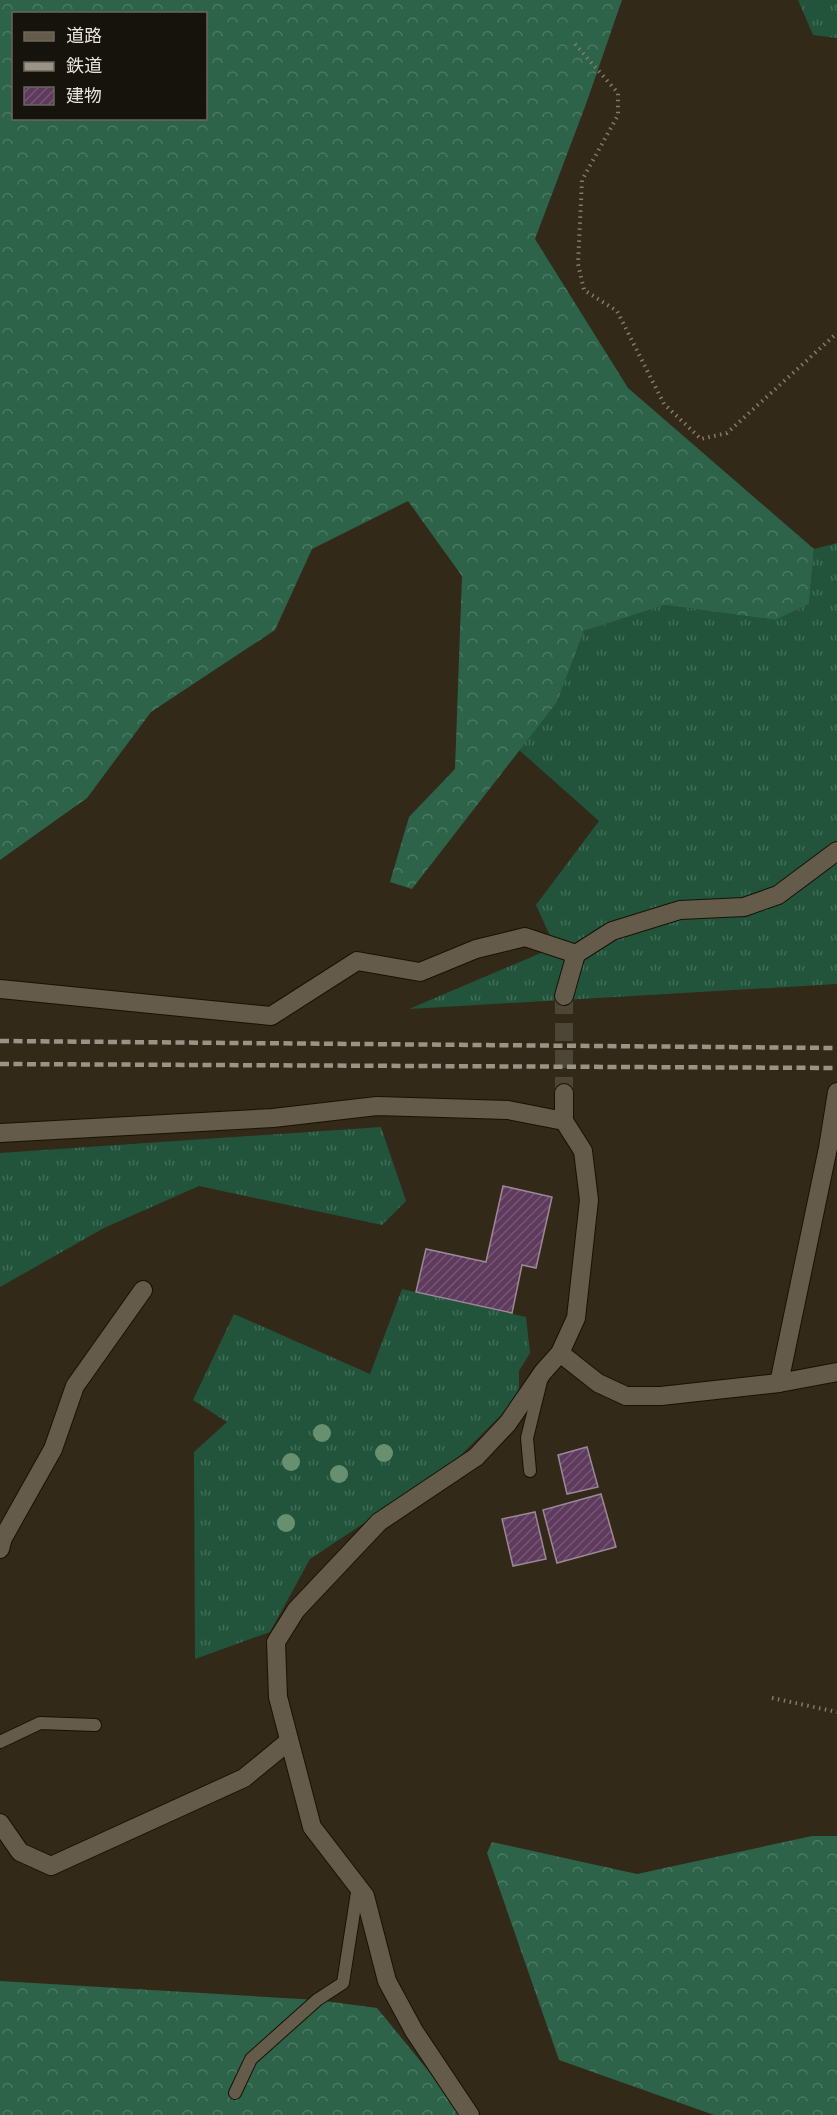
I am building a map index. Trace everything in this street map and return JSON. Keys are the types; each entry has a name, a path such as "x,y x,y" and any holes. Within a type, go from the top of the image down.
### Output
{"street":[{"path":"564,996 576,954 612,931 680,910 744,908 778,895 837,851"},
{"path":"0,989 271,1016 357,961 420,972 476,949 525,937 576,954"},
{"path":"779,1383 828,1148 837,1092"},
{"path":"470,2115 414,2031 387,1981 365,1896 312,1827 278,1697 276,1642 296,1610 379,1522 476,1457 508,1423 543,1372 560,1353 576,1318 589,1200 583,1151 564,1120 564,1093"},
{"path":"0,1133 273,1118 378,1106 508,1110 564,1120"},
{"path":"0,1549 3,1538 53,1449 75,1386 143,1290"},
{"path":"560,1353 598,1383 626,1396 661,1396 779,1383 837,1372"},
{"path":"0,1823 20,1852 51,1866 244,1778 289,1741"}],"lane":[{"path":"530,1471 527,1438 543,1372"},
{"path":"0,1742 40,1723 95,1725"},
{"path":"235,2093 251,2059 317,2000 343,1983 358,1886"}],"path":[{"path":"575,44 618,93 618,115 582,180 578,264 584,290 617,311 664,404 702,439 727,433 837,333"},
{"path":"772,1698 837,1712"}],"green space":[{"path":"0,0 622,0 535,239 628,388 814,549 809,604 776,620 665,605 584,631 557,702 412,889 390,882 409,817 455,769 462,576 408,501 312,549 275,630 151,712 87,798 0,860"},
{"path":"798,0 837,0 837,38 813,35"},
{"path":"837,543 837,984 409,1009 555,947 536,905 599,821 519,750 557,702 584,631 665,605 776,620 809,604 814,549"},
{"path":"381,1127 406,1201 382,1225 199,1186 104,1228 0,1287 0,1153"},
{"path":"402,1289 526,1317 530,1353 519,1371 519,1397 450,1466 310,1559 270,1632 195,1659 194,1452 227,1422 193,1400 234,1314 370,1374"},
{"path":"812,1836 837,1836 837,2115 714,2115 559,2060 487,1853 492,1842 637,1874"},
{"path":"0,1981 317,2000 377,2008 457,2106 461,2115 0,2115"}],"building":[{"path":"503,1186 552,1197 536,1268 522,1265 512,1313 416,1292 426,1249 486,1262"},
{"path":"587,1447 598,1487 567,1494 558,1455"},
{"path":"601,1494 616,1547 557,1563 543,1510"},
{"path":"535,1512 546,1559 513,1566 502,1519"}],"tunnel":[{"path":"564,996 564,1093"}],"railway":[{"path":"0,1041 837,1048"},
{"path":"0,1064 837,1068"}]}
